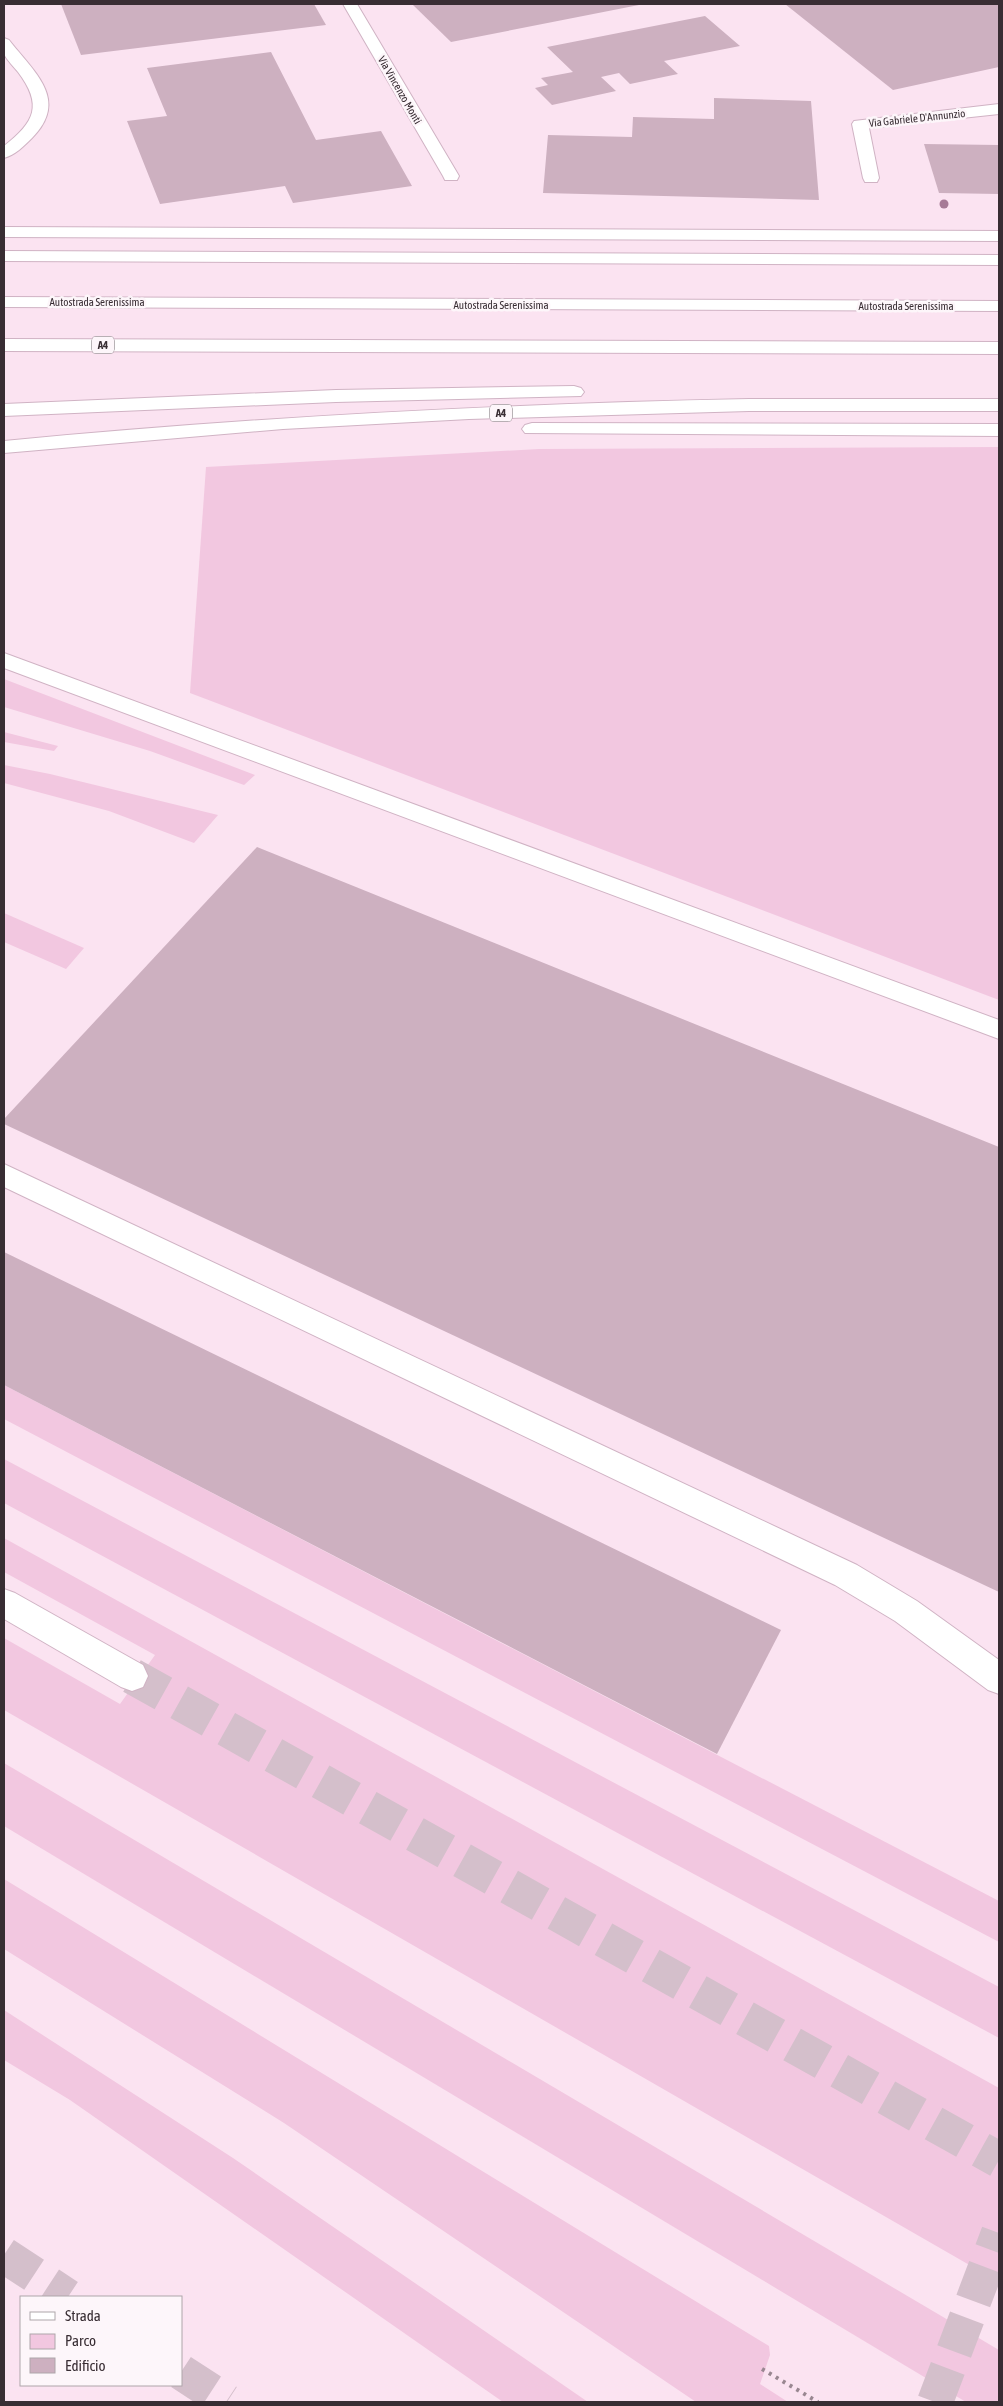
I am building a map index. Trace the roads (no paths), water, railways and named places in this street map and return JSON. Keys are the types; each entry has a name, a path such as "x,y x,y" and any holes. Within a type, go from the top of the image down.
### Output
{"main road":[{"name":"Via Vincenzo Monti","path":"350,4 451,176"},
{"path":"4,43 37,88 43,102 40,116 31,130 16,146 4,153"},
{"name":"Via Gabriele D'Annunzio","path":"871,178 860,124 999,109"},
{"path":"4,232 999,236"},
{"path":"4,256 999,260"},
{"name":"Autostrada Serenissima","path":"4,302 999,306"},
{"name":"A4","path":"4,345 999,348"},
{"path":"4,410 336,396 526,392 999,395"},
{"name":"A4","path":"4,448 156,432 316,422 595,409 750,405 999,405"},
{"path":"4,448 168,443 354,431 999,430"},
{"path":"4,660 999,1030"},
{"path":"4,1174 846,1575 906,1611 999,1679"},
{"path":"4,1603 132,1676"}],"tunnel":[{"path":"132,1676 999,2160"},
{"path":"935,2402 999,2233"},
{"path":"4,2255 66,2296"},
{"path":"182,2373 227,2402"}]}
